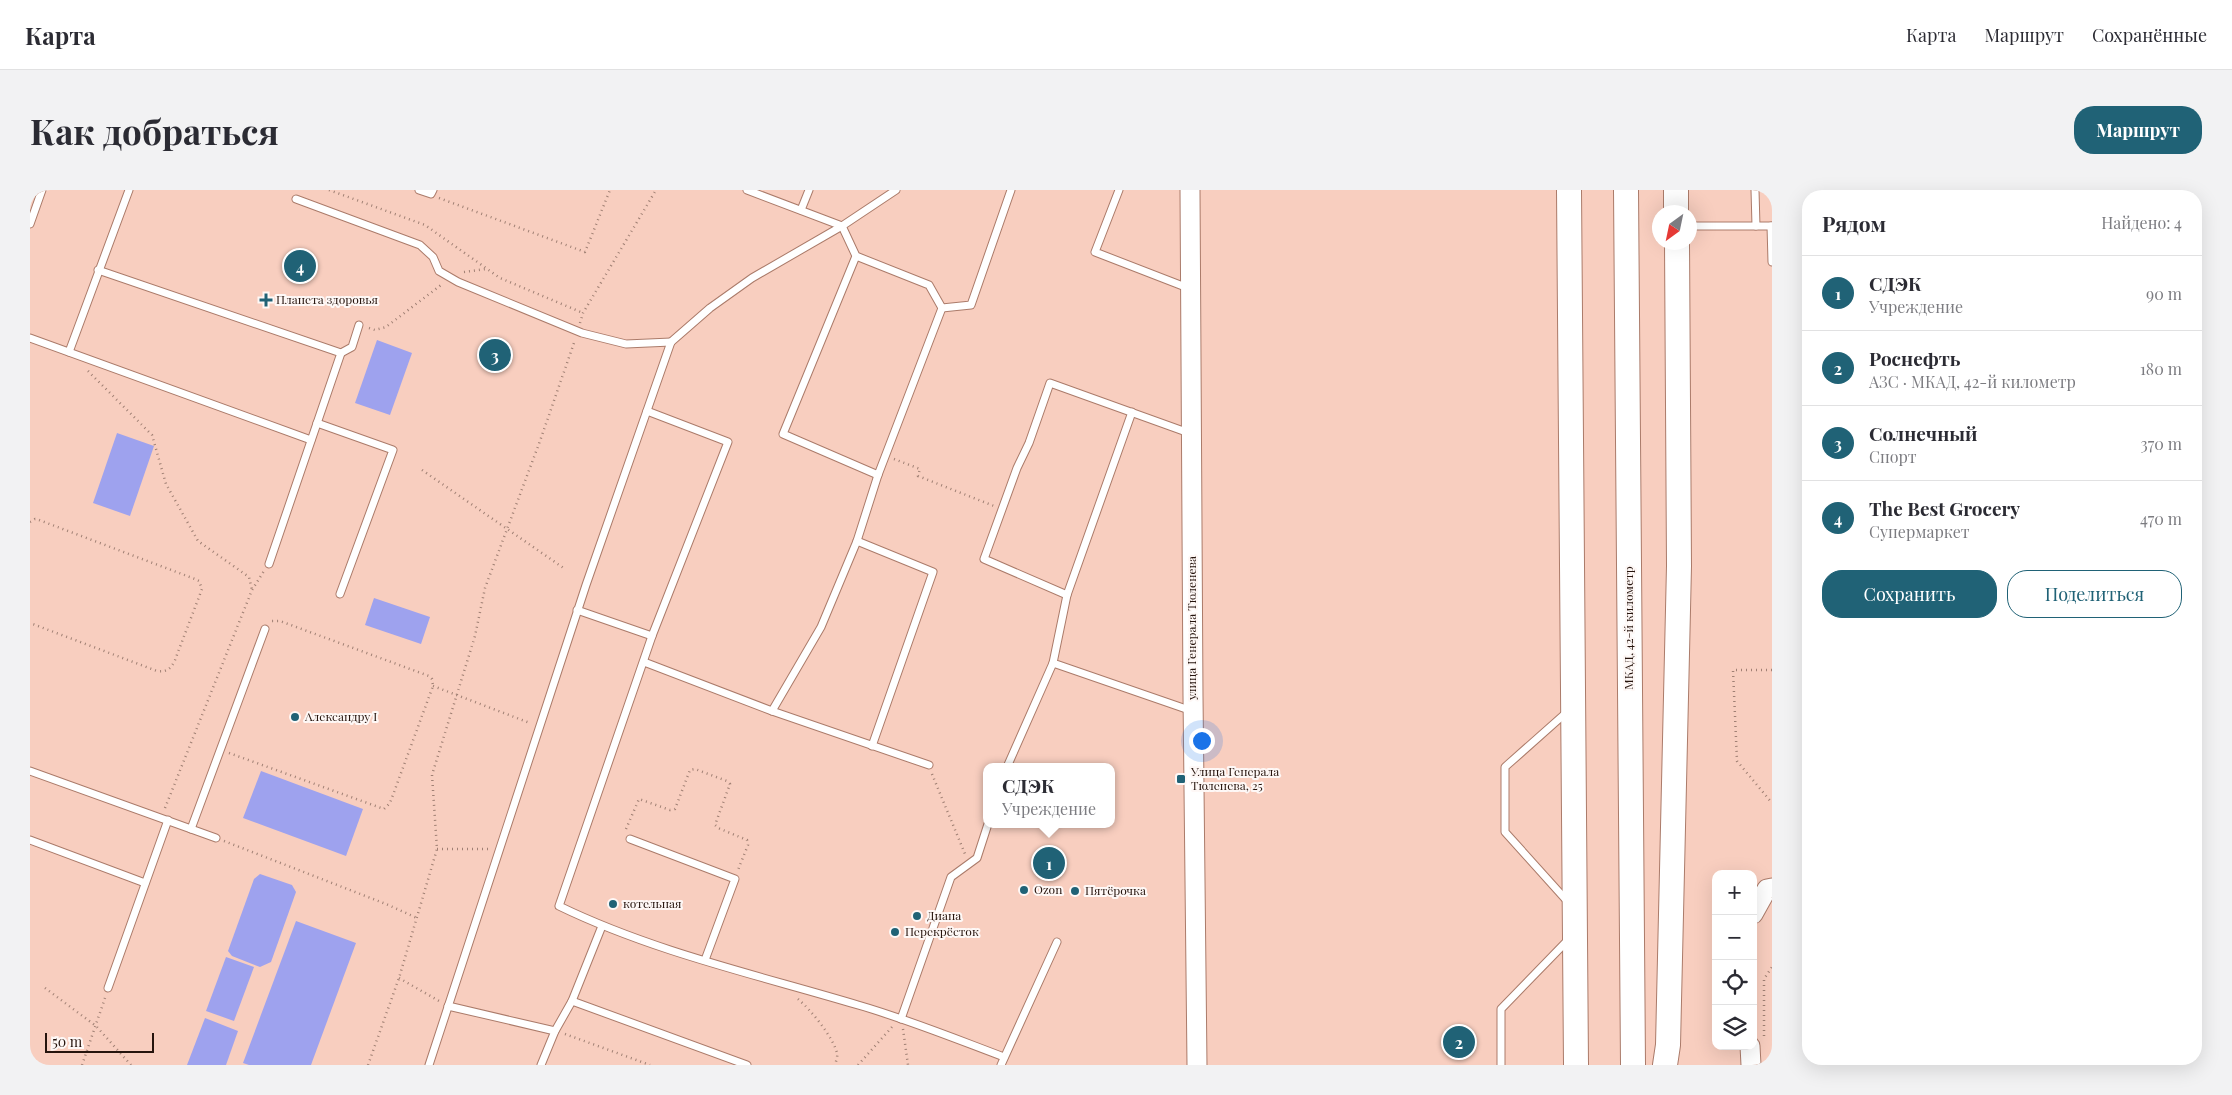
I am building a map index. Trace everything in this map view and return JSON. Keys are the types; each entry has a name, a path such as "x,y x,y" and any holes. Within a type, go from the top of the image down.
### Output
{"highway":[{"path":"1569,190 1576,1065"},
{"name":"МКАД, 42-й километр","path":"1626,190 1633,1065"},
{"path":"1676,190 1676,205"},
{"path":"1665,1065 1668,1045 1674,855 1679,566 1676,250"}],"street":[{"name":"улица Генерала Тюленева","path":"1190,190 1197,1065"},
{"path":"1757,907 1767,889 1772,888"},
{"path":"1751,1065 1755,1050"}],"lane":[{"path":"30,224 42,190"},
{"path":"69,352 129,190"},
{"path":"419,190 432,192"},
{"path":"747,190 842,226 856,256 929,285 942,308"},
{"path":"802,210 809,190"},
{"path":"429,1065 577,610 671,342 710,308 752,278 842,226 896,190"},
{"path":"942,308 971,305 1011,190"},
{"path":"1119,190 1095,252 1191,290"},
{"path":"1756,190 1756,226"},
{"path":"296,199 420,245 433,257 439,271 458,282 578,332 626,344 671,342"},
{"path":"1697,226 1772,226 1772,262"},
{"path":"856,256 783,434 878,475"},
{"path":"98,270 341,353"},
{"path":"772,711 821,627 857,541 878,475 942,308"},
{"path":"269,564 341,353 352,347 359,325"},
{"path":"30,338 311,440"},
{"path":"1067,595 984,559 1050,383 1192,434"},
{"path":"647,411 728,442 652,636 560,906 602,926 780,984 901,1019 1004,1057"},
{"path":"1009,763 1053,663 1067,595 1132,412"},
{"path":"317,423 393,450 340,594"},
{"path":"857,541 933,572 872,746"},
{"path":"577,610 652,636"},
{"path":"191,829 264,628"},
{"path":"644,662 772,711 929,765"},
{"path":"1053,663 1193,711"},
{"path":"1573,707 1505,767 1505,832 1575,910"},
{"path":"30,771 216,838"},
{"path":"108,988 145,883 164,819"},
{"path":"901,1019 951,877 977,858 987,828"},
{"path":"630,839 735,879 705,960"},
{"path":"30,840 145,883"},
{"path":"541,1065 555,1031 572,1001 602,926"},
{"path":"1501,1065 1501,1009 1575,933"},
{"path":"1001,1065 1057,942"},
{"path":"572,1001 747,1065"},
{"path":"448,1006 555,1031"}],"path":[{"path":"329,190 425,225 500,278 583,313"},
{"path":"432,192 586,252 610,190"},
{"path":"368,1065 399,978 437,849 432,775 475,636 485,588 578,332 583,313 656,190"},
{"path":"359,325 375,330 386,327 444,283 452,274 487,269"},
{"path":"69,352 152,435 166,484 198,541 249,577 252,590"},
{"path":"885,456 920,469 918,476 1002,509"},
{"path":"422,470 565,570"},
{"path":"30,522 35,519 39,520 195,579 199,581 202,590 175,660 171,668 164,672 157,672 30,623"},
{"path":"164,819 252,590 269,564"},
{"path":"220,749 384,809 390,804 433,686 432,679 428,676 280,621 268,622 264,628"},
{"path":"1772,670 1732,670 1737,761 1772,803"},
{"path":"433,686 540,728"},
{"path":"929,765 966,855"},
{"path":"630,839 625,834 638,799 673,810 690,770 695,768 730,784 716,825 718,828 745,838 748,842 735,879"},
{"path":"216,838 386,904 417,918"},
{"path":"437,849 500,849"},
{"path":"1757,1044 1764,979 1772,967"},
{"path":"399,978 448,1006"},
{"path":"780,984 806,1006 826,1033 837,1054 835,1065"},
{"path":"45,988 96,1026 132,1065"},
{"path":"82,1065 108,988"},
{"path":"858,1065 901,1019"},
{"path":"901,1019 908,1065"},
{"path":"555,1031 650,1065"}],"shaded area":[{"path":"377,340 412,353 390,415 355,403"},
{"path":"117,433 154,446 130,516 93,503"},
{"path":"374,598 430,617 421,644 365,625"},
{"path":"261,771 363,809 346,856 243,818"},
{"path":"260,874 292,885 296,892 271,962 260,967 232,956 228,951 254,879"},
{"path":"296,921 356,943 311,1065 249,1065 243,1063"},
{"path":"226,957 254,967 234,1021 206,1011"},
{"path":"205,1018 238,1031 226,1065 187,1065"}],"place":[{"name":"The Best Grocery","path":"300,266"},
{"name":"Планета здоровья","path":"266,300"},
{"name":"Солнечный","path":"495,355"},
{"name":"Александру I","path":"295,717"},
{"name":"Улица Генерала Тюленева, 25","path":"1181,779"},
{"name":"СДЭК","path":"1049,863"},
{"name":"Ozon","path":"1024,890"},
{"name":"Пятёрочка","path":"1075,891"},
{"name":"котельная","path":"613,904"},
{"name":"Диана","path":"917,916"},
{"name":"Перекрёсток","path":"895,932"},
{"name":"Роснефть","path":"1459,1042"}]}
